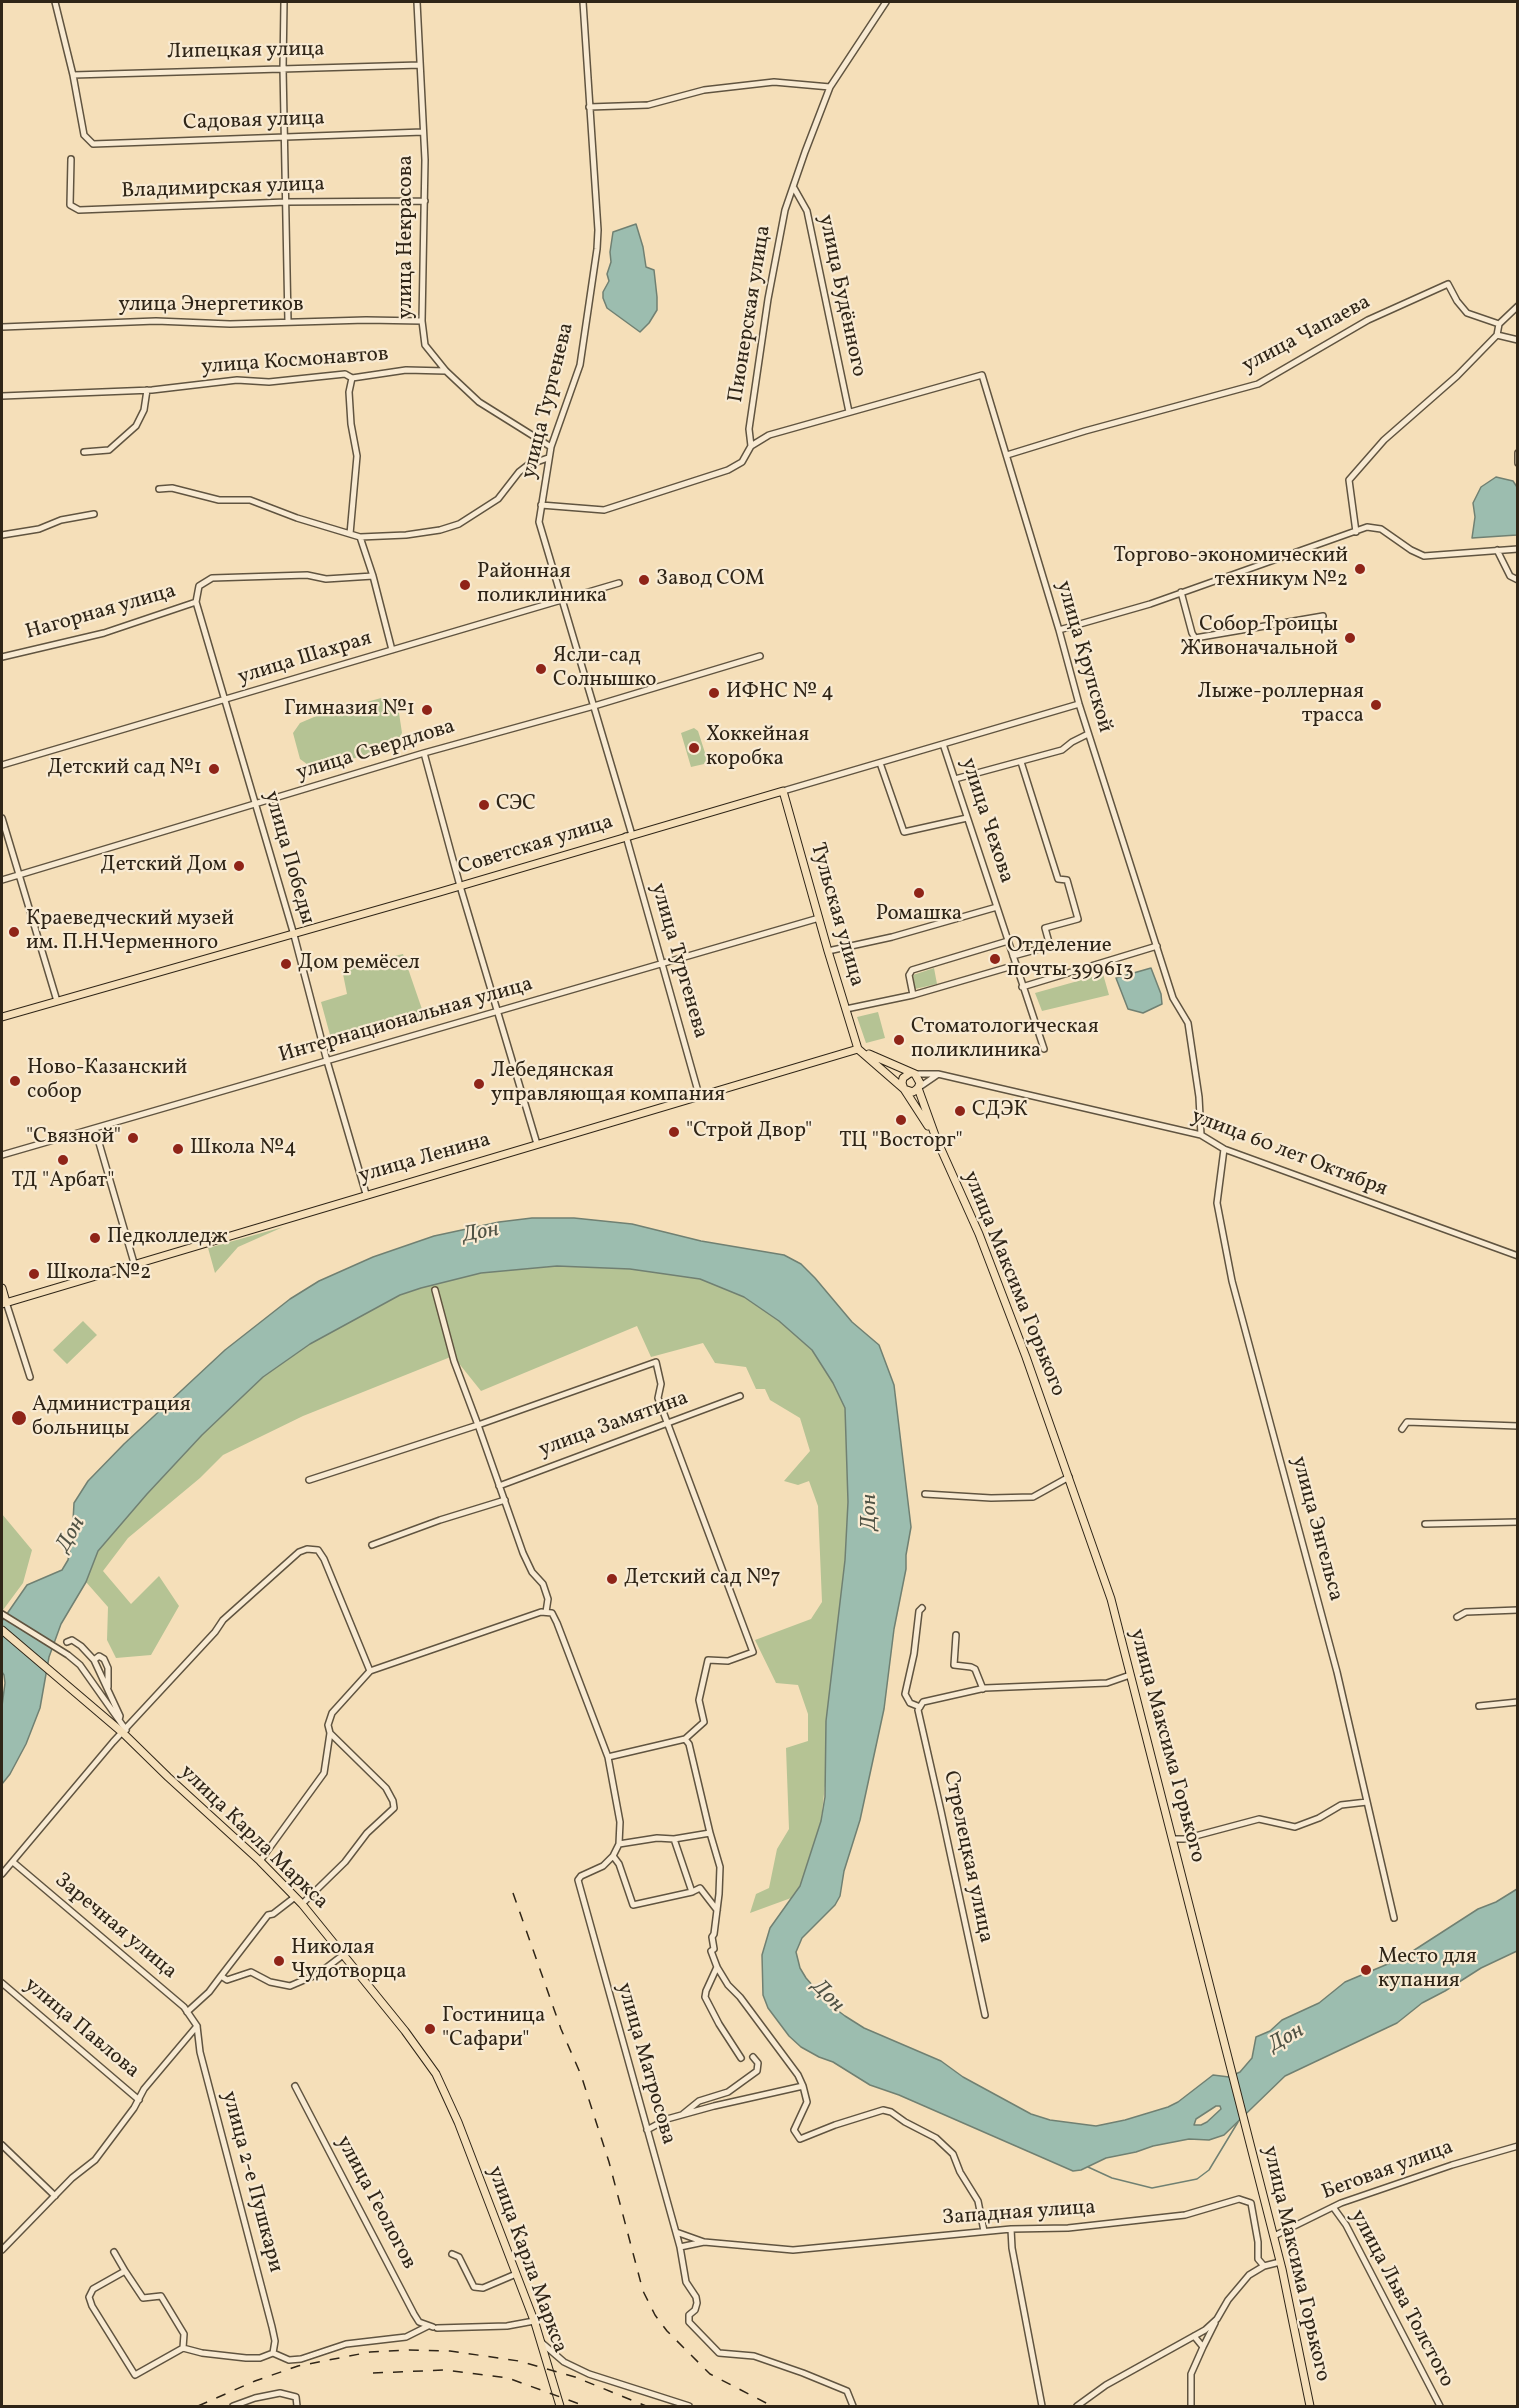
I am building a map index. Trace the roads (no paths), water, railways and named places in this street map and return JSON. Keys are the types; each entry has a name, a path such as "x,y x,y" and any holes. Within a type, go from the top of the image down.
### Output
{"main road":[{"name":"Советская улица","path":"2,1017 294,935 783,791"},
{"name":"Тульская улица","path":"783,791 858,1048"},
{"name":"улица Ленина","path":"4,1303 858,1048"},
{"path":"858,1048 913,1074 920,1081 918,1088 910,1092 904,1089 858,1048"},
{"path":"904,1089 903,1078 913,1074"},
{"name":"улица Максима Горького","path":"918,1088 936,1138 982,1244 1026,1357 1110,1599 1222,2026 1274,2236 1310,2406"},
{"name":"улица Максима Горького","path":"904,1089 936,1138"},
{"path":"2,1287 4,1303"},
{"name":"улица Карла Маркса","path":"2,1630 64,1684 116,1722 168,1778 260,1861 296,1897 401,2025 436,2074 458,2122 542,2343 560,2406"}],"street":[{"path":"55,2 73,75"},
{"path":"284,2 283,68 288,322"},
{"name":"улица Некрасова","path":"417,2 423,132 422,321 425,345 446,371 479,402 551,447"},
{"name":"улица Тургенева","path":"583,2 598,230 597,249 580,364 548,458 539,522 594,706 699,1095"},
{"path":"794,188 830,87 886,2"},
{"name":"Липецкая улица","path":"73,75 420,65"},
{"name":"Садовая улица","path":"73,75 81,122 87,141 93,144 423,132"},
{"path":"589,107 648,105 704,90 774,82 830,87"},
{"name":"Владимирская улица","path":"71,159 70,206 79,210 286,202 424,201"},
{"name":"улица Будённого","path":"794,188 807,211 849,412 982,375"},
{"name":"Пионерская улица","path":"751,446 749,429 768,299 785,210 794,188"},
{"name":"улица Чапаева","path":"1007,455 1085,431 1258,384 1368,320 1448,284 1467,313 1499,324"},
{"path":"1356,532 1349,480 1384,440 1457,376 1497,334 1499,324 1518,306"},
{"name":"улица Энергетиков","path":"2,327 156,321 230,324 422,321"},
{"path":"1497,334 1518,340"},
{"name":"улица Космонавтов","path":"2,396 147,390 237,380 269,382 345,374 352,378 406,370 446,371"},
{"name":"улица Крупской","path":"982,375 1059,630 1078,705 1173,998 1188,1023 1199,1097 1201,1135"},
{"path":"350,534 357,456 351,424 349,392 352,378"},
{"path":"84,452 109,450 136,426 144,410 147,390"},
{"path":"541,506 604,510 728,470 742,462 751,446 769,435 849,412"},
{"path":"1518,453 1518,463"},
{"path":"159,489 172,488 219,500 250,500 297,518 360,537 418,533 459,524 498,499 519,472 528,465 548,458"},
{"path":"2,535 39,529 60,519 94,514"},
{"path":"1059,630 1181,592 1367,527 1381,529 1411,550 1424,556 1518,549"},
{"path":"360,537 373,576 392,650"},
{"path":"1497,550 1510,576 1518,580"},
{"name":"Нагорная улица","path":"2,657 104,633 196,602 199,586 212,578 307,575 326,579 373,576"},
{"name":"улица Шахрая","path":"2,765 619,583"},
{"path":"1181,592 1192,633 1196,638 1323,616"},
{"name":"улица Победы","path":"196,602 294,935 327,1061 366,1194"},
{"name":"улица Свердлова","path":"2,880 424,753 594,706 760,656"},
{"name":"Советская улица","path":"783,791 1078,705"},
{"path":"954,779 1062,750 1088,734"},
{"name":"улица Чехова","path":"943,744 1016,965"},
{"path":"424,753 460,886 537,1144"},
{"path":"880,762 904,832 967,818"},
{"path":"1013,956 1050,946 1045,928 1078,919 1067,880 1058,879 1021,762"},
{"path":"2,818 17,875 57,1001"},
{"name":"улица Чехова","path":"828,951 892,937 997,908"},
{"name":"Интернациональная улица","path":"2,1155 819,918"},
{"path":"913,995 909,975 912,970 1008,941"},
{"path":"1022,987 1157,946"},
{"path":"846,1009 913,995 1016,965 1044,1049"},
{"name":"улица 60 лет Октября","path":"913,1074 938,1074 1201,1135 1224,1149 1518,1256"},
{"path":"918,1088 938,1074"},
{"path":"95,1129 134,1263"},
{"name":"улица Энгельса","path":"1224,1149 1217,1203 1232,1281 1337,1672 1394,1918"},
{"path":"435,1290 454,1361 523,1553 532,1572 543,1584 548,1599 546,1612"},
{"path":"4,1303 30,1377"},
{"path":"309,1480 478,1425 656,1362 661,1384 658,1398 666,1423 681,1455 753,1652 728,1661 708,1660 699,1700 704,1722 686,1739 608,1757"},
{"name":"улица Замятина","path":"499,1486 740,1396"},
{"path":"1402,1429 1407,1422 1518,1426"},
{"path":"925,1494 991,1498 1033,1497 1069,1477"},
{"path":"372,1545 440,1520 505,1500"},
{"path":"1425,1524 1518,1522"},
{"path":"2,1874 113,1742 215,1632 223,1620 299,1552 307,1549 318,1550 324,1559 370,1671"},
{"name":"Стрелецкая улица","path":"922,1608 919,1611 906,1694 910,1703 920,1707 918,1710 942,1811 984,2015"},
{"path":"1457,1617 1466,1612 1518,1610"},
{"path":"260,1861 324,1773 330,1733 328,1725 332,1713 370,1671 509,1622 546,1612 552,1613 557,1623 608,1757 620,1822 619,1844 613,1856 619,1864 633,1905 692,1892 700,1888 717,1910"},
{"name":"улица Карла Маркса","path":"2,1614 68,1655 80,1665 116,1722"},
{"path":"956,1635 954,1665 975,1669 983,1689"},
{"path":"67,1642 72,1640 94,1660 120,1716 116,1722"},
{"path":"94,1660 99,1656 104,1659 108,1668 108,1689"},
{"path":"920,1707 923,1702 983,1689 1107,1683 1130,1675"},
{"path":"1479,1706 1518,1702"},
{"path":"302,1904 345,1862 367,1833 394,1808 386,1788 330,1733"},
{"path":"686,1739 720,1867 717,1910 712,1938 714,1949 711,1952 728,1985 740,1997 798,2075 807,2102 794,2130 800,2139 880,2111 891,2112 936,2138 953,2154 960,2172 978,2201 984,2231"},
{"path":"1173,1839 1184,1839 1259,1819 1295,1827 1319,1818 1341,1805 1367,1802"},
{"path":"619,1844 710,1833"},
{"path":"674,1839 692,1892"},
{"name":"улица Матросова","path":"613,1856 603,1866 581,1875 578,1880 676,2232 686,2282 696,2297 697,2303 689,2315 689,2322 719,2354 754,2355 803,2373 847,2391 853,2406"},
{"name":"Заречная улица","path":"13,1862 187,2012 195,2024"},
{"path":"187,2012 209,1992 268,1915 273,1914 296,1897"},
{"path":"221,1976 227,1980 250,1972 270,1982 290,1986 318,1974 343,1955"},
{"path":"717,1967 705,1997 741,2058"},
{"name":"улица Павлова","path":"2,1983 139,2100"},
{"path":"2,2250 72,2178 95,2160 139,2100 144,2089 195,2024"},
{"name":"улица 2-е Пушкари","path":"195,2024 200,2052 272,2327 275,2341 273,2353"},
{"path":"682,2115 699,2101 730,2090 758,2071 758,2063 753,2057"},
{"name":"улица Геологов","path":"295,2086 414,2314 419,2322 433,2327"},
{"path":"646,2130 667,2119 709,2107 803,2086"},
{"path":"709,2107 728,2094 730,2090"},
{"path":"2,2145 55,2196"},
{"name":"Беговая улица","path":"1274,2236 1333,2207 1452,2165 1518,2146"},
{"name":"Западная улица","path":"704,2242 793,2250 984,2231 1068,2228 1185,2215 1239,2199 1251,2203 1258,2242 1258,2259 1264,2266"},
{"name":"улица Льва Толстого","path":"1333,2207 1346,2225 1440,2406"},
{"path":"1011,2229 1012,2248 1042,2406"},
{"path":"676,2232 704,2242"},
{"path":"680,2247 704,2242"},
{"path":"114,2253 143,2298 161,2296 184,2334 183,2348"},
{"path":"452,2254 459,2257 474,2287 483,2288 516,2274"},
{"path":"1191,2406 1191,2374 1228,2300 1245,2280 1264,2266 1280,2262"},
{"path":"125,2271 93,2289 89,2297 92,2306 135,2375 183,2348 202,2353 246,2358 260,2358 273,2353 289,2360 301,2359 346,2344 406,2337 433,2327 507,2326 534,2321"},
{"path":"1077,2406 1106,2385 1194,2336 1217,2319"},
{"path":"1194,2336 1203,2347"},
{"path":"542,2343 564,2362 589,2374 689,2406"},
{"path":"232,2406 280,2393 296,2397 297,2406"}],"water":[{"path":"636,224 646,267 654,270 657,297 657,310 640,332 607,308 603,298 603,292 609,281 607,274 611,262 613,232"},
{"path":"1496,477 1513,481 1517,487 1517,535 1472,538 1475,517 1473,503 1481,487"},
{"path":"1151,968 1161,994 1162,1004 1143,1013 1128,1009 1116,978"},
{"name":"Дон","path":"532,1218 574,1218 632,1224 701,1241 784,1255 801,1264 852,1322 879,1345 894,1385 911,1527 906,1569 894,1629 884,1709 860,1820 844,1871 840,1896 835,1905 802,1938 796,1952 800,1968 806,1978 829,2004 845,2016 864,2028 941,2061 963,2077 1031,2114 1050,2120 1096,2126 1168,2107 1213,2075 1229,2077 1240,2072 1252,2058 1256,2037 1270,2031 1282,2020 1319,2003 1345,1982 1402,1958 1478,1909 1496,1902 1517,1889 1517,1951 1481,1968 1422,2003 1397,2023 1285,2076 1224,2135 1209,2140 1189,2139 1153,2146 1106,2158 1081,2170 1073,2171 899,2095 870,2085 833,2062 801,2047 789,2036 768,2008 763,1995 762,1955 770,1928 800,1886 821,1821 825,1797 826,1721 845,1560 848,1502 845,1408 833,1383 812,1350 779,1321 744,1297 700,1279 630,1269 557,1266 481,1273 421,1288 400,1295 310,1344 263,1377 202,1435 98,1551 86,1582 61,1624 49,1657 40,1708 26,1744 2,1784 2,1706 5,1683 2,1672 2,1621 27,1585 62,1570 68,1560 72,1539 74,1503 88,1481 124,1444 225,1350 290,1299 319,1281 373,1257 434,1236 499,1222","holes":["1216,2106 1220,2106 1221,2109 1207,2122 1194,2125 1196,2119"]}],"waterway":[{"path":"1088,2167 1112,2178 1152,2188 1197,2179 1209,2170 1238,2122"}],"railway":[{"path":"513,1893 561,2029 581,2075 609,2162 643,2291 655,2315 667,2331 710,2374 772,2406"},
{"path":"198,2406 255,2381 298,2366 370,2352 409,2350 450,2351 519,2361 575,2377 646,2406"},
{"path":"373,2373 445,2370 508,2378 585,2406"}],"place":[{"name":"Торгово-экономический техникум №2","path":"1360,569"},
{"name":"Завод СОМ","path":"644,580"},
{"name":"Районная поликлиника","path":"465,585"},
{"name":"Собор Троицы Живоначальной","path":"1350,638"},
{"name":"Ясли-сад Солнышко","path":"541,669"},
{"name":"ИФНС № 4","path":"714,693"},
{"name":"Лыже-роллерная трасса","path":"1376,705"},
{"name":"Гимназия №1","path":"427,710"},
{"name":"Хоккейная коробка","path":"694,748"},
{"name":"Детский сад №1","path":"214,769"},
{"name":"СЭС","path":"484,805"},
{"name":"Детский Дом","path":"239,866"},
{"name":"Ромашка","path":"919,893"},
{"name":"Краеведческий музей им. П.Н.Черменного","path":"14,932"},
{"name":"Отделение почты 399613","path":"995,959"},
{"name":"Дом ремёсел","path":"286,964"},
{"name":"Стоматологическая поликлиника","path":"899,1040"},
{"name":"Ново-Казанский собор","path":"15,1081"},
{"name":"Лебедянская управляющая компания","path":"479,1084"},
{"name":"СДЭК","path":"960,1111"},
{"name":"ТЦ \"Восторг\"","path":"901,1120"},
{"name":"\"Строй Двор\"","path":"674,1132"},
{"name":"\"Связной\"","path":"133,1138"},
{"name":"Школа №4","path":"178,1149"},
{"name":"ТД \"Арбат\"","path":"63,1160"},
{"name":"Педколледж","path":"95,1238"},
{"name":"Школа №2","path":"34,1274"},
{"name":"Администрация больницы","path":"19,1418"},
{"name":"Детский сад №7","path":"612,1579"},
{"name":"Николая Чудотворца","path":"279,1961"},
{"name":"Место для купания","path":"1366,1970"},
{"name":"Гостиница \"Сафари\"","path":"430,2029"}]}
